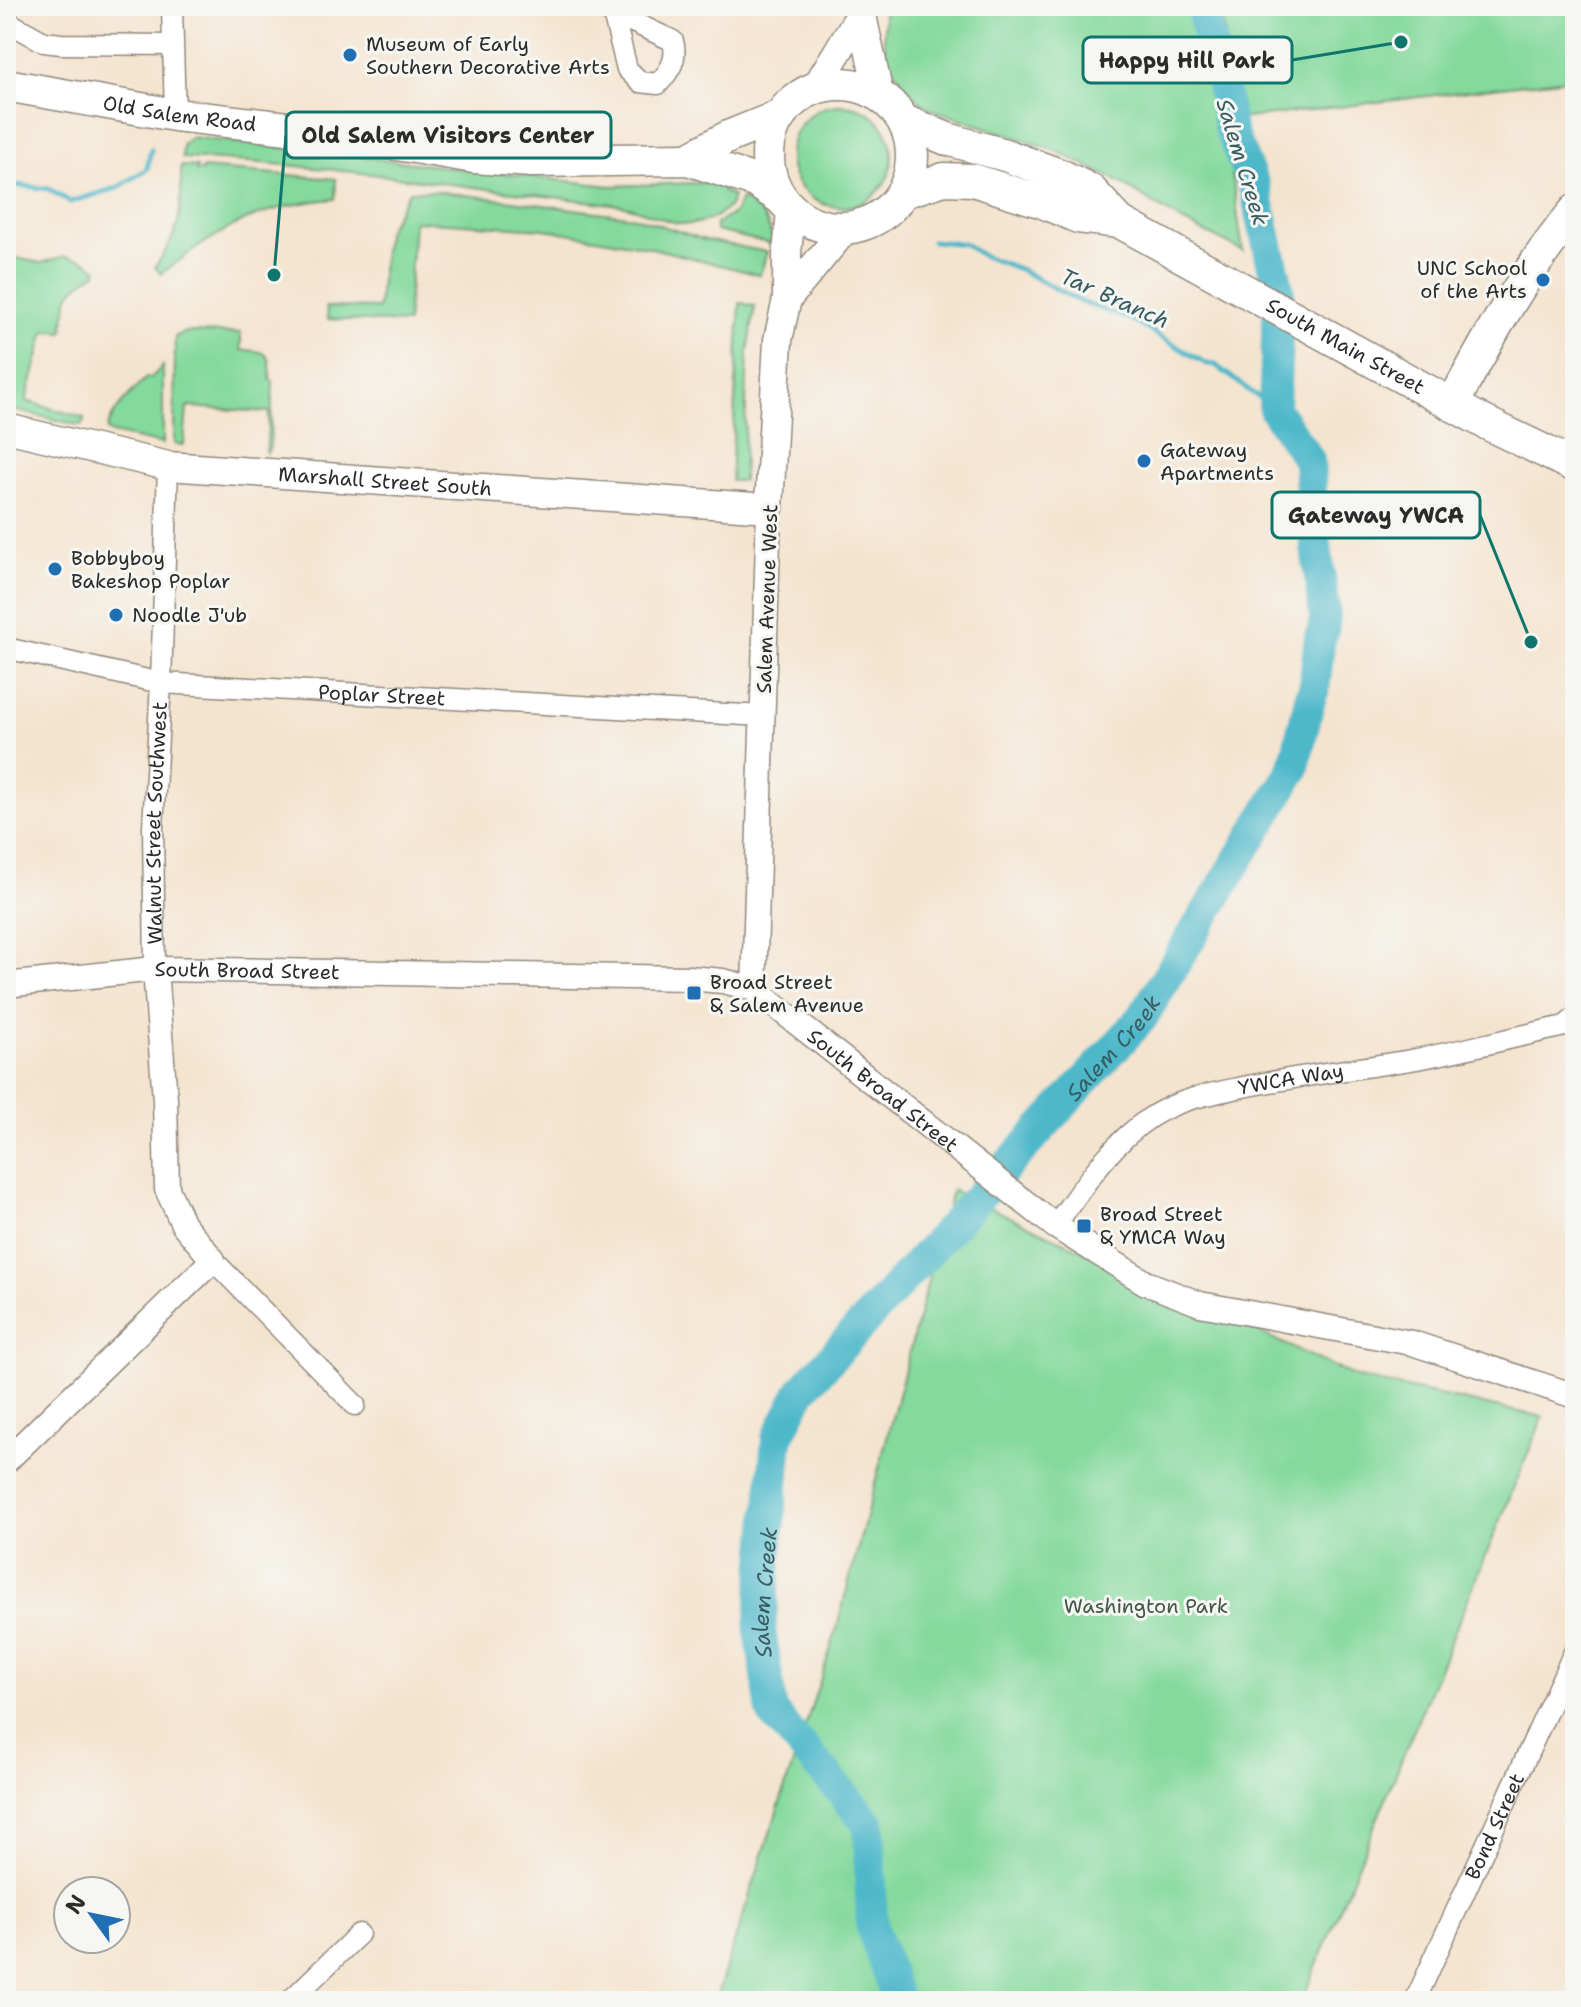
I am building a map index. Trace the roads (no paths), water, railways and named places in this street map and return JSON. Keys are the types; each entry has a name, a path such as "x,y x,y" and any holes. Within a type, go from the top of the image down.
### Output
{"main road":[{"path":"815,89 860,11"},
{"path":"860,11 879,95"},
{"path":"836,84 858,86 879,95 893,106 904,121 911,139 913,157 903,192 888,211 868,223 845,229 826,228 807,221 786,204 771,179 768,158 770,136 780,116 795,100 815,89 836,84"},
{"name":"Old Salem Road","path":"6,85 175,115 332,133 474,157 531,161 688,159 755,181 786,204"},
{"name":"Old Salem Road","path":"688,159 728,137 780,116"},
{"name":"South Main Street","path":"904,121 947,139 1005,155 1062,176 1090,190 1120,222 1452,405 1575,466"},
{"name":"South Main Street","path":"903,192 944,179 973,180 1043,202 1078,217 1120,222"},
{"name":"Salem Avenue West","path":"769,508 778,340 787,299 786,204"},
{"path":"1452,405 1499,319 1559,229 1575,211"},
{"path":"787,299 845,229"},
{"name":"Marshall Street South","path":"6,428 168,466 769,508"}],"street":[{"path":"172,6 175,115"},
{"path":"6,21 44,42 172,45"},
{"name":"Walnut Street Southwest","path":"168,466 153,827 155,969 165,1099 167,1189 183,1224 213,1260"},
{"name":"Salem Avenue West","path":"754,989 769,508"},
{"name":"Poplar Street","path":"6,648 161,683 763,716"},
{"name":"South Broad Street","path":"6,985 155,969 689,978 723,981 754,989 1055,1226 1146,1283 1200,1304 1412,1343 1575,1396"},
{"name":"YWCA Way","path":"1055,1226 1104,1160 1149,1118 1173,1105 1262,1083 1416,1059 1565,1026 1575,1018"},
{"path":"6,1461 213,1260 355,1405"},
{"name":"Bond Street","path":"1415,2001 1575,1650"},
{"path":"290,2001 359,1934"}],"waterway":[{"name":"Salem Creek","path":"898,2001 872,1928 869,1824 772,1712 760,1629 777,1439 802,1390 1142,1018 1293,770 1314,689 1323,632 1325,617 1313,523 1309,460 1274,409 1279,292 1255,188 1230,130 1220,72 1202,6"},
{"name":"Tar Branch","path":"6,184 49,189 70,202 117,188 147,169 151,149"},
{"name":"Tar Branch","path":"932,241 965,244 981,255 1019,269 1081,302 1132,320 1207,364 1214,364 1274,409"}],"place":[{"name":"Happy Hill Park","path":"1401,42"},
{"name":"Museum of Early Southern Decorative Arts","path":"350,55"},
{"name":"Old Salem Visitors Center","path":"274,275"},
{"name":"UNC School of the Arts","path":"1543,280"},
{"name":"Gateway Apartments","path":"1144,461"},
{"name":"Bobbyboy Bakeshop Poplar","path":"55,569"},
{"name":"Noodle J'ub","path":"116,615"},
{"name":"Gateway YWCA","path":"1531,642"},
{"name":"Broad Street & Salem Avenue","path":"694,993"},
{"name":"Broad Street & YMCA Way","path":"1084,1226"}],"park label":[{"name":"Washington Park","path":"1146,1606"}]}
